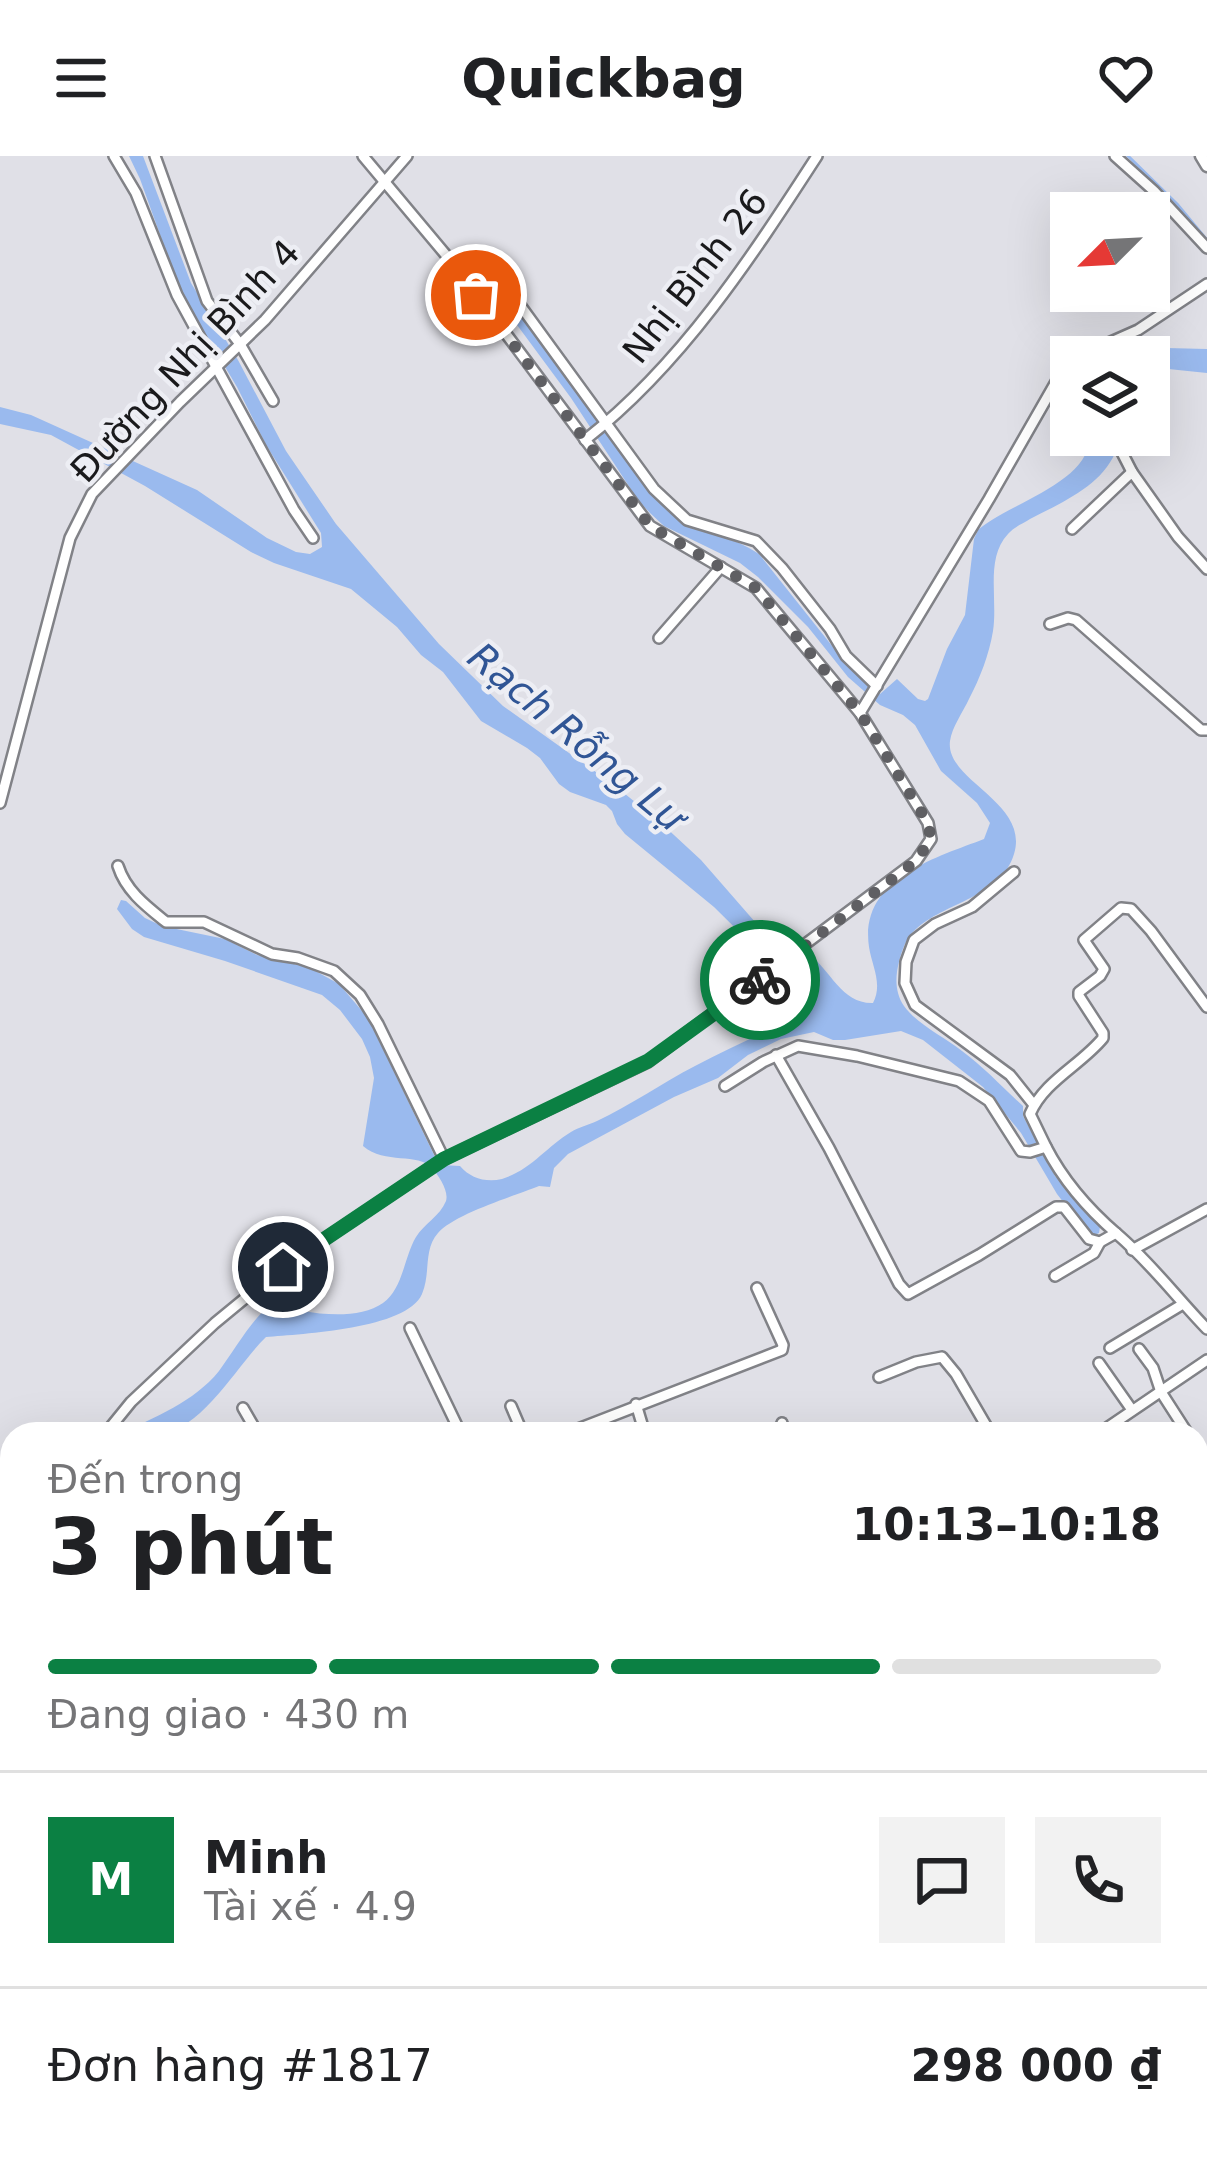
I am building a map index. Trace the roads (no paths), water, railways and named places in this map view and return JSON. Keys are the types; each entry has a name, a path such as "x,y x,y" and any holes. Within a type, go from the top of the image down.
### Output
{"street":[{"path":"114,156 136,193 177,295 313,538"},
{"path":"155,156 207,301 273,401"},
{"path":"115,1422 215,1323 283,1267 442,1160 648,1061 916,861 931,839 928,823 860,713 756,588 650,526 587,438 364,156"},
{"name":"Đường Nhị Bình 4","path":"0,803 70,538 92,494 278,306 407,156"},
{"name":"Nhị Bình 26","path":"587,438 651,380 733,282 817,156"},
{"path":"1115,156 1207,248"},
{"path":"1201,156 1207,166"},
{"path":"476,295 494,278 501,279 654,489 687,520 756,541 782,568 875,692"},
{"path":"1125,336 1207,284"},
{"path":"860,713 1050,395"},
{"path":"1124,456 1178,537 1207,569"},
{"path":"1072,529 1132,472"},
{"path":"659,638 721,567"},
{"path":"1051,624 1076,620 1201,730 1207,730"},
{"path":"118,866 132,891 166,922 204,922 272,953 334,971 360,995 378,1024 442,1160"},
{"path":"1014,872 972,907 934,924 914,940 905,983 915,1005 1010,1075 1034,1105"},
{"path":"1207,1007 1151,931 1131,909 1120,908 1084,940 1105,969 1079,992 1102,1037 1054,1081 1030,1114 1039,1149 1082,1201 1207,1329"},
{"path":"725,1086 776,1055 805,1046 959,1081 988,1101 1017,1147 1039,1149"},
{"path":"776,1055 908,1294 1056,1207 1064,1207 1089,1239 1100,1242"},
{"path":"1132,1250 1207,1209"},
{"path":"1055,1276 1094,1253 1100,1242 1116,1233"},
{"path":"594,1422 782,1350 757,1288"},
{"path":"1110,1348 1183,1304"},
{"path":"410,1328 455,1422"},
{"path":"1138,1349 1181,1422"},
{"path":"879,1377 941,1357 983,1422"},
{"path":"1115,1422 1207,1360"},
{"path":"1099,1363 1132,1410"},
{"path":"636,1405 641,1422"},
{"path":"511,1406 518,1422"},
{"path":"243,1408 251,1422"}],"water":[{"path":"129,156 143,156 191,283 286,451 336,524 439,644 503,706 661,823 701,860 789,961 809,954 845,992 862,1002 873,1003 877,989 869,947 869,924 876,904 904,875 984,839 990,823 977,803 941,771 915,725 880,705 848,677 808,627 758,577 740,563 664,526 650,513 491,285 499,281 661,503 685,523 759,554 852,671 880,694 897,679 918,699 928,699 965,615 978,530 1064,479 1084,456 1114,456 1079,492 1015,527 1001,544 994,567 989,649 950,741 960,768 1010,820 1016,836 1014,854 1007,869 985,890 912,933 896,979 899,996 910,1013 970,1057 1023,1106 1023,1116 1055,1176 1100,1227 1099,1233 1081,1225 1021,1133 983,1087 923,1040 901,1031 845,1040 814,1032 781,1039 748,1055 718,1078 568,1154 554,1168 550,1187 539,1186 500,1200 446,1226 433,1240 425,1286 412,1306 376,1322 266,1337 191,1421 144,1422 198,1392 273,1302 329,1314 358,1313 383,1303 395,1290 416,1237 447,1197 426,1163 381,1155 363,1146 374,1078 362,1039 340,1010 322,995 144,937 117,909 121,900 162,926 225,939 257,955 310,968 339,984 368,1018 436,1159 484,1180 502,1179 522,1170 571,1132 796,1017 809,1001 714,907 625,834 606,805 570,792 540,758 481,721 443,672 351,589 251,552 51,435 0,424 0,407 31,415 197,490 296,552 310,554 322,547 321,533 181,293"},
{"path":"1170,348 1207,349 1207,373 1170,369"}],"waterway":[{"path":"1128,156 1207,240"}],"water label":[{"name":"Rạch Rỗng Lự","path":"577,737"}]}
